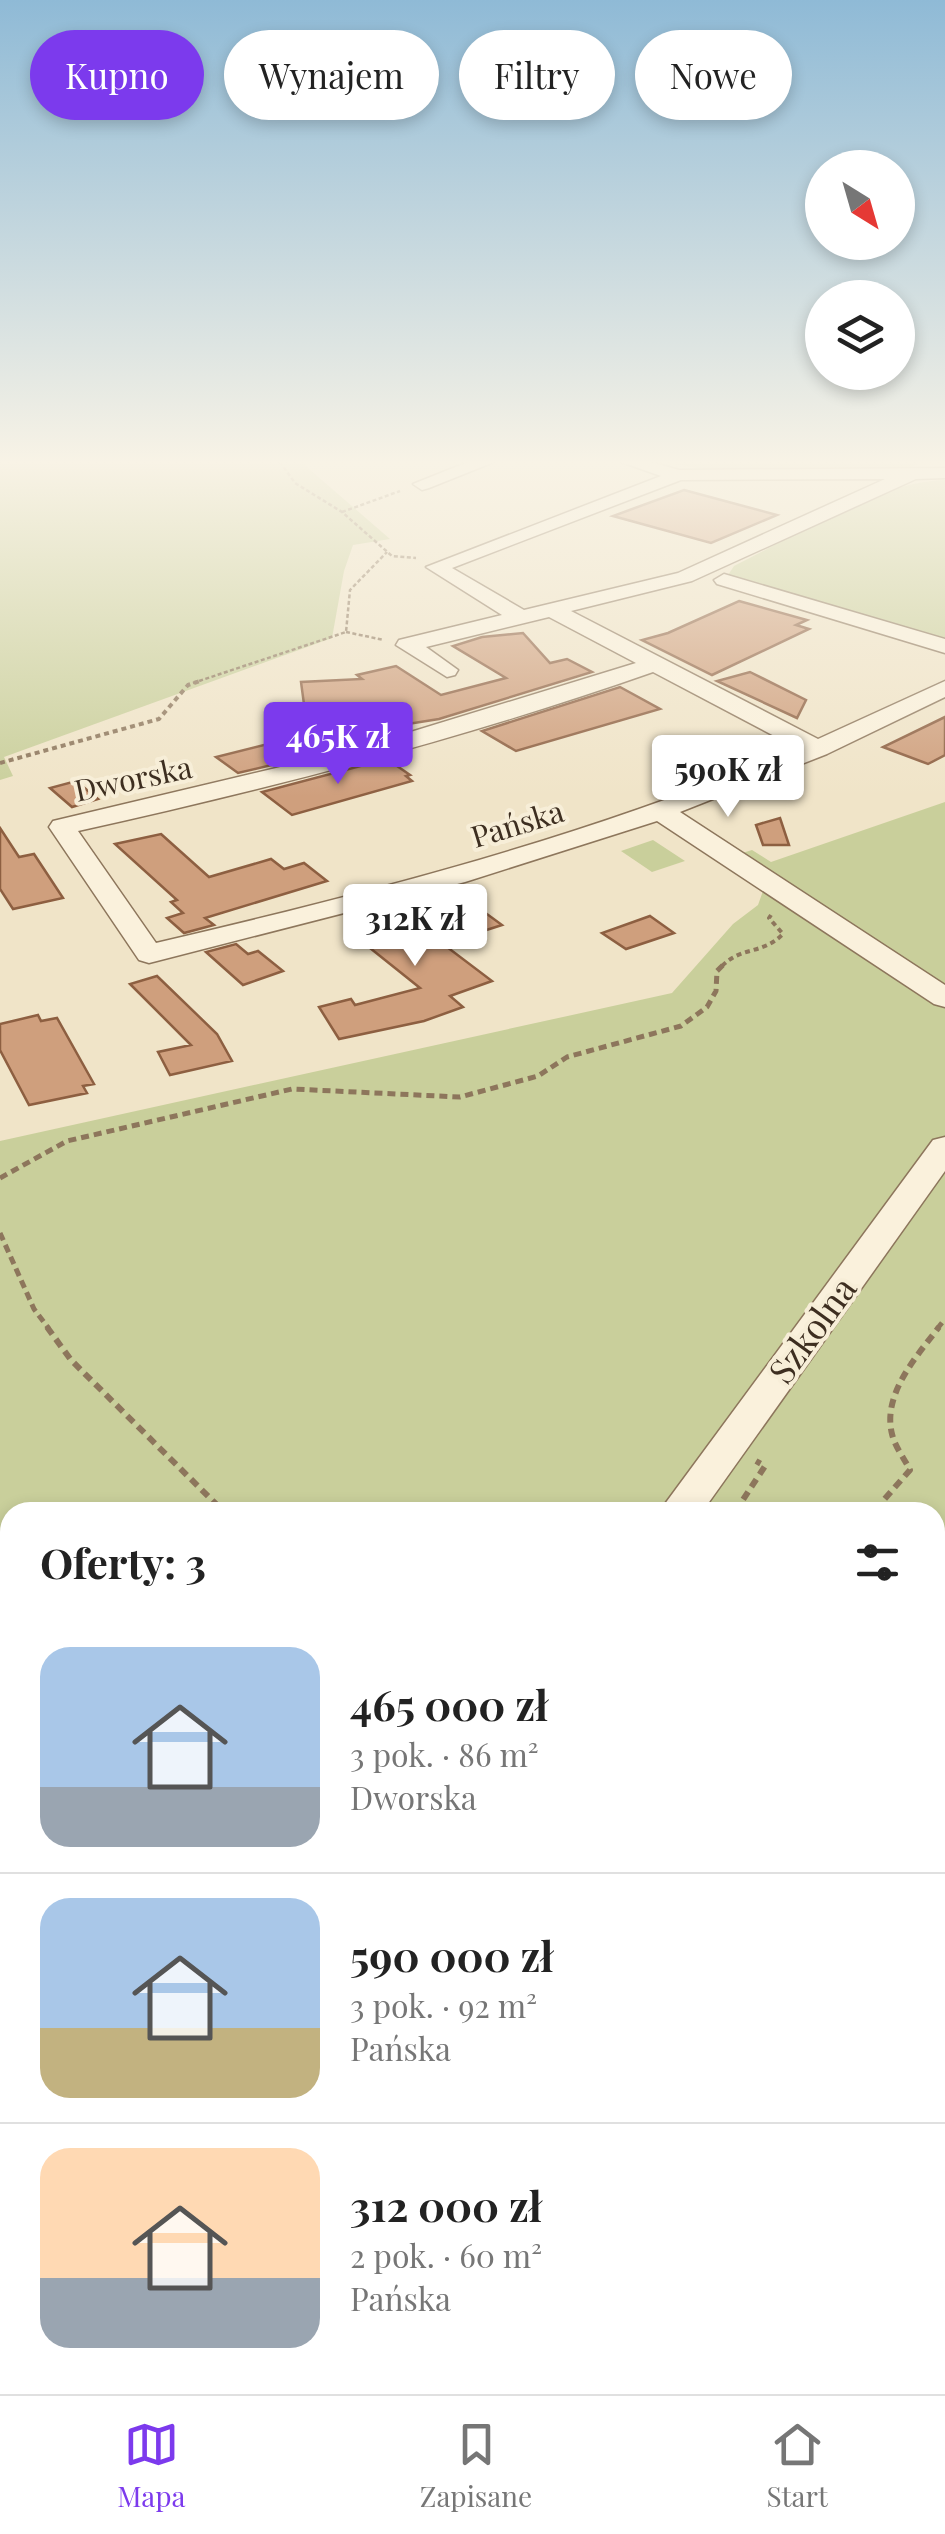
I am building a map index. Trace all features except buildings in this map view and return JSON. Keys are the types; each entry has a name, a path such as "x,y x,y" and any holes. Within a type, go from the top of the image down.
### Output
{"street":[{"path":"447,574 519,616"},
{"path":"407,645 692,574"},
{"path":"724,580 945,646"},
{"path":"552,610 818,749"},
{"path":"407,645 447,670"},
{"name":"Dworska","path":"149,954 62,827 385,751 503,716 654,664"},
{"name":"Pańska","path":"149,954 414,888 660,811 818,749 945,688"},
{"path":"660,811 945,998"},
{"name":"Szkolna","path":"687,1502 945,1147"}],"path":[{"path":"346,632 350,590 366,574"},
{"path":"0,763 159,719 188,685 346,632 407,645"},
{"path":"0,1178 67,1140 292,1088 460,1098 538,1076 567,1057 652,1036 697,1015 716,991 717,971 734,954 770,948 783,934 769,918 800,902"},
{"path":"0,1233 34,1308 72,1360 214,1502"},
{"path":"883,1502 910,1470 891,1431 895,1398 910,1368 945,1319"}],"green space":[{"path":"0,574 344,574 332,638 4,757 13,776 0,780"},
{"path":"945,574 945,640 728,575"},
{"path":"945,802 945,1502 0,1502 0,1141 672,993 733,924 758,905 763,891 717,861 752,850 771,862"},
{"path":"653,840 685,861 652,872 621,851"}]}
